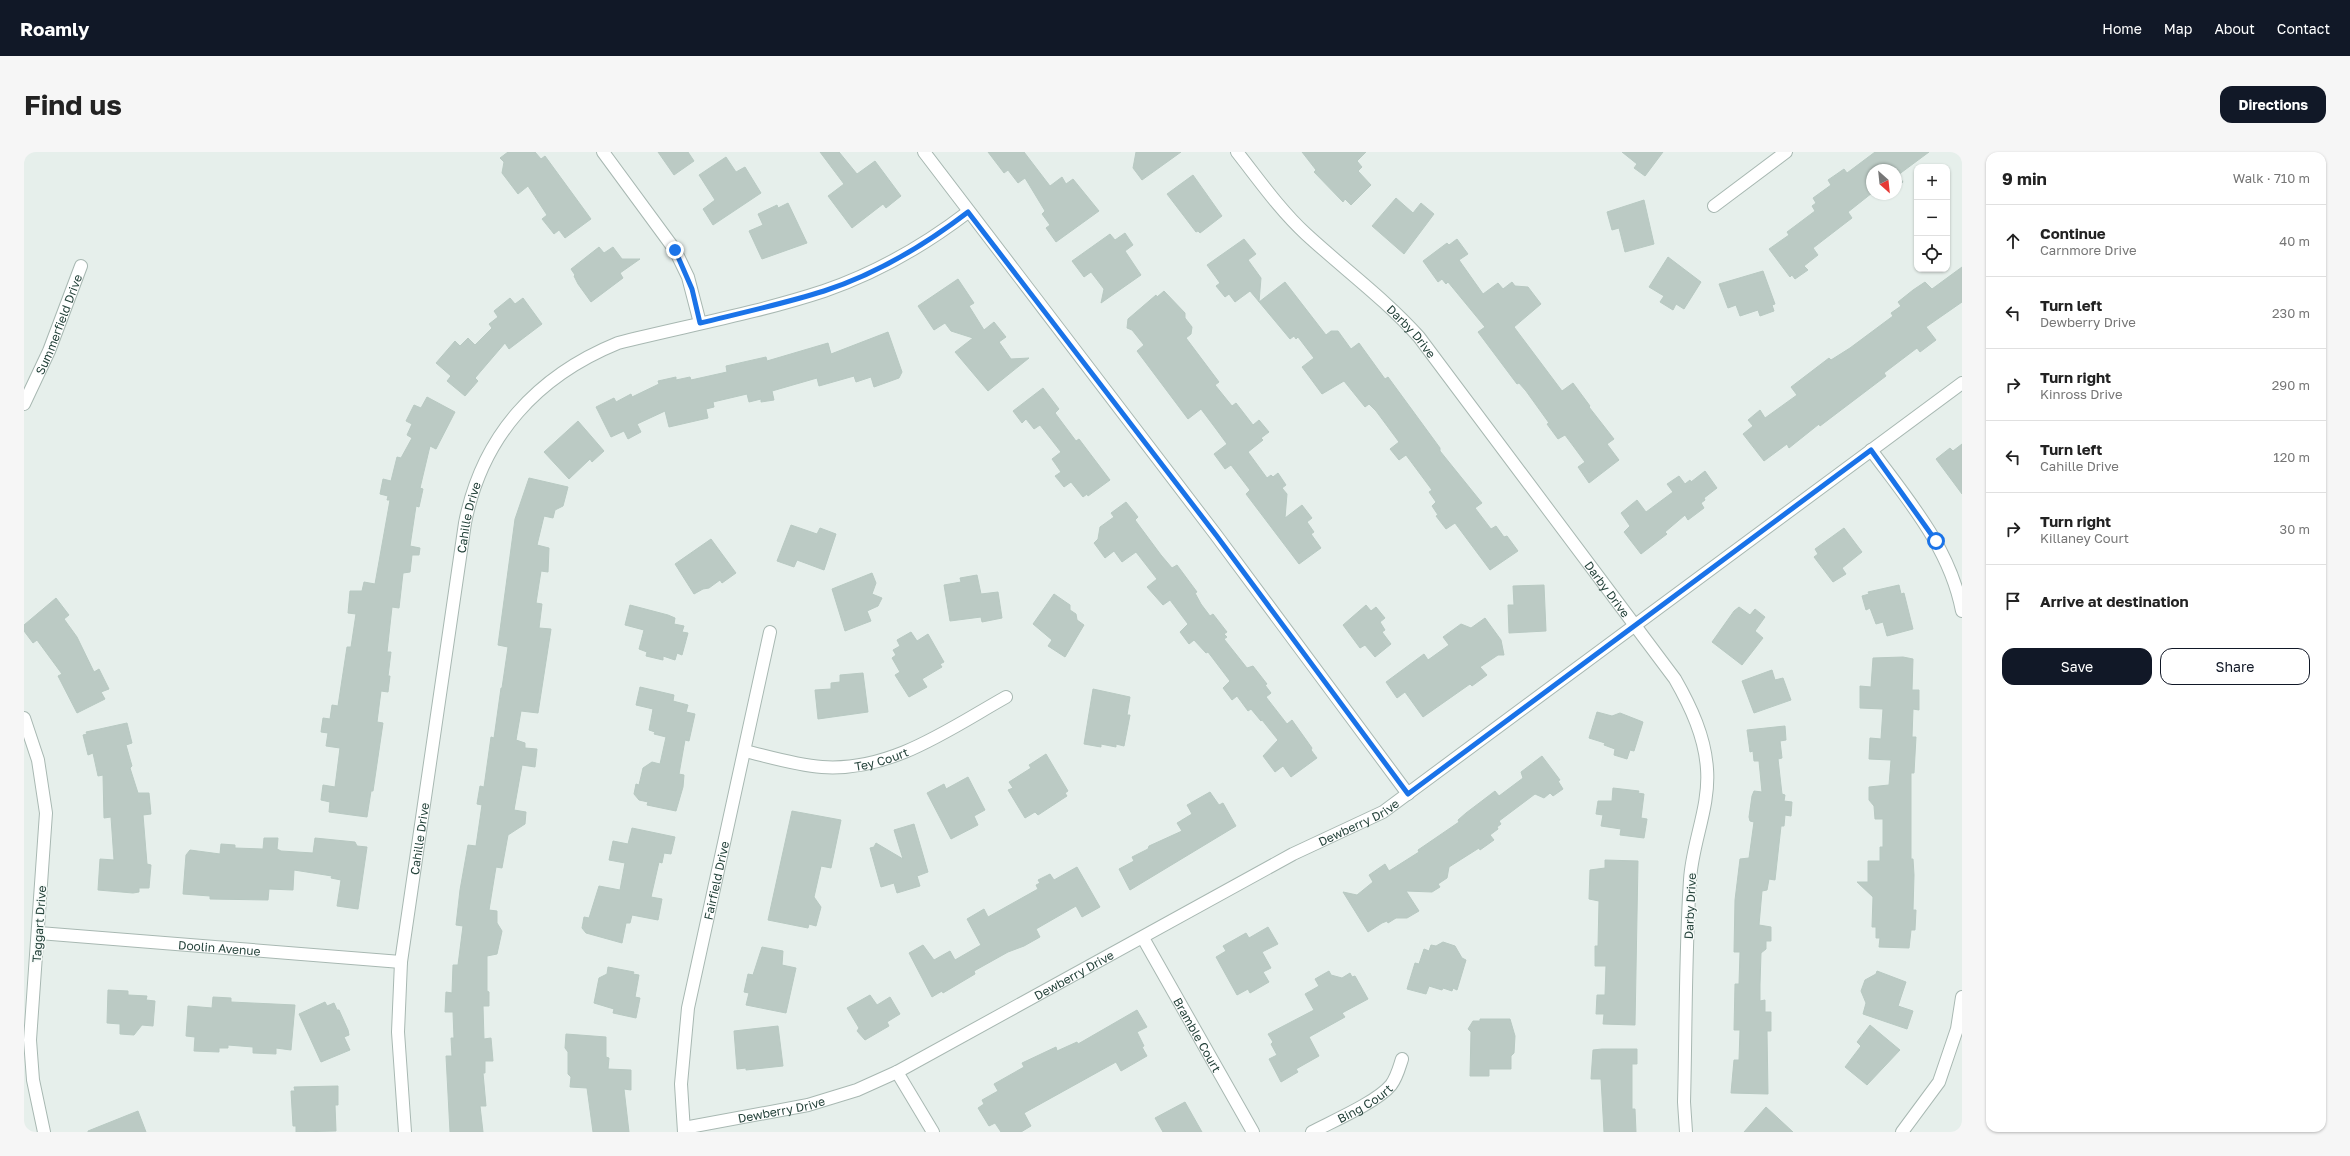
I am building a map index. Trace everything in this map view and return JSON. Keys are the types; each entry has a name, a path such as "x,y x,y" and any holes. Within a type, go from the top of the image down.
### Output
{"street":[{"path":"603,152 679,256 692,289 700,323"},
{"path":"924,152 968,212 1216,535 1408,794"},
{"name":"Darby Drive","path":"1238,152 1275,201 1305,233 1402,318 1419,337 1675,679 1685,697 1700,733 1708,771 1707,790 1690,880 1684,1102 1686,1132"},
{"path":"1714,206 1786,152"},
{"name":"Cahille Drive","path":"404,1132 398,1032 401,962 465,523 470,500 484,464 497,439 522,406 539,389 577,362 618,343 790,301 850,281 912,250 939,234 968,212"},
{"name":"Summerfield Drive","path":"24,404 48,350 81,266"},
{"name":"Dewberry Drive","path":"684,1130 808,1105 857,1090 897,1072 1143,938 1293,854 1383,812 1962,383"},
{"path":"1871,450 1936,541 1947,563 1962,611"},
{"name":"Fairfield Drive","path":"684,1130 681,1084 688,1008 770,632"},
{"name":"Tey Court","path":"745,751 822,767 864,765 885,760 912,749 1006,697"},
{"name":"Taggart Drive","path":"24,718 39,765 46,813 30,1040 33,1080 44,1132"},
{"name":"Doolin Avenue","path":"38,933 401,962"},
{"name":"Bramble Court","path":"1143,938 1253,1132"},
{"path":"1902,1132 1939,1082 1957,1029 1962,997"},
{"name":"Bing Court","path":"1312,1132 1382,1094 1395,1079 1402,1060"},
{"path":"897,1072 933,1132"}],"building":[{"path":"508,152 535,152 541,159 545,156 591,219 565,238 559,230 554,234 542,219 547,215 528,186 518,194 502,173 504,162 500,158"},
{"path":"658,152 688,152 694,161 674,175"},
{"path":"820,152 839,152 857,174 875,161 901,196 886,208 883,204 852,228 828,196 844,184"},
{"path":"988,152 1024,152 1050,186 1062,177 1066,184 1073,179 1099,211 1056,242 1046,228 1050,225 1042,214 1045,211 1025,178 1018,183 1008,170 1004,173"},
{"path":"1136,152 1181,152 1142,180 1133,168"},
{"path":"1302,152 1366,152 1357,161 1362,167 1358,171 1371,185 1351,205 1345,199 1343,202 1314,172 1316,170"},
{"path":"1622,152 1663,152 1645,176 1634,168 1637,164"},
{"path":"1875,152 1929,152 1902,172 1902,164 1866,164 1866,198 1848,212 1852,218 1813,248 1818,255 1804,266 1808,270 1795,279 1792,275 1790,277 1769,249 1789,235 1787,232 1815,211 1812,206 1816,203 1813,198 1831,185 1828,180 1844,169 1847,173"},
{"path":"726,157 736,172 745,167 761,193 713,225 703,209 715,200 699,175"},
{"path":"1193,175 1222,216 1200,233 1198,231 1196,232 1167,194"},
{"path":"1396,198 1413,213 1421,203 1434,214 1404,254 1372,226"},
{"path":"1644,200 1654,244 1625,252 1619,228 1612,230 1607,212"},
{"path":"788,203 807,243 762,259 749,231 763,225 758,214 777,205 778,208"},
{"path":"1125,233 1133,245 1125,251 1141,275 1101,303 1104,289 1091,272 1084,277 1072,261 1110,234 1115,240"},
{"path":"1244,239 1256,254 1248,260 1261,278 1259,302 1250,291 1235,302 1229,294 1225,297 1216,286 1220,283 1207,265"},
{"path":"1457,239 1468,254 1459,260 1483,294 1498,283 1503,289 1512,282 1515,286 1528,287 1541,304 1514,327 1562,391 1573,383 1590,406 1589,407 1614,439 1607,444 1619,460 1589,483 1578,467 1585,462 1565,435 1558,439 1547,424 1549,423 1526,391 1519,383 1517,384 1478,332 1485,327 1448,282 1446,284 1442,279 1438,282 1423,261 1447,243 1449,245"},
{"path":"599,247 604,253 613,247 622,259 640,259 620,273 623,278 591,302 578,284 571,269"},
{"path":"1668,257 1701,282 1684,309 1676,304 1673,310 1660,302 1664,296 1649,287"},
{"path":"1962,267 1962,302 1926,327 1936,340 1920,352 1917,348 1884,373 1886,376 1820,426 1819,424 1789,448 1787,444 1764,461 1743,434 1753,426 1748,420 1760,410 1765,418 1797,395 1791,387 1829,358 1831,360 1850,348 1893,316 1891,313 1901,306 1898,302 1913,290 1925,282 1932,289"},
{"path":"1763,271 1775,304 1772,305 1774,311 1760,316 1758,310 1740,316 1736,305 1728,308 1719,284"},
{"path":"958,279 974,303 969,306 984,330 994,322 1006,337 999,342 1011,359 1029,358 988,391 955,352 973,338 951,331 945,323 934,330 918,306"},
{"path":"1285,282 1326,335 1331,331 1338,331 1351,349 1359,343 1385,379 1388,377 1440,448 1440,451 1482,503 1475,508 1491,529 1496,526 1504,537 1507,536 1518,551 1490,570 1455,523 1446,529 1436,516 1438,515 1432,506 1436,502 1429,492 1432,490 1406,455 1399,460 1390,449 1399,442 1376,411 1369,404 1365,407 1344,381 1322,394 1302,367 1314,358 1298,337 1296,339 1294,336 1290,339 1259,302"},
{"path":"1164,291 1185,313 1185,318 1192,327 1191,334 1186,338 1219,382 1215,385 1232,406 1236,403 1253,425 1259,420 1269,432 1261,438 1263,440 1248,452 1267,478 1271,475 1273,477 1278,473 1286,485 1282,488 1287,494 1285,518 1302,505 1312,518 1307,522 1314,532 1311,534 1321,548 1299,564 1246,494 1250,490 1231,465 1225,469 1214,454 1227,444 1201,409 1188,419 1137,351 1144,345 1132,330 1127,328 1128,319 1156,295 1157,297"},
{"path":"510,298 515,304 523,298 542,324 509,349 505,343 475,378 478,381 465,396 447,381 451,376 436,363 455,341 460,346 468,338 475,345 492,328 489,324 498,317 494,311"},
{"path":"888,332 902,372 899,378 874,387 871,377 856,382 854,376 819,386 817,378 772,391 774,400 761,402 761,399 749,402 747,394 713,402 714,407 706,409 708,418 669,427 665,411 637,424 641,432 628,439 624,431 611,437 596,407 614,398 616,402 631,394 632,397 659,384 658,381 676,377 676,380 690,377 691,380 727,372 726,366 766,357 767,361 828,343 831,354"},
{"path":"1043,388 1059,409 1055,413 1076,441 1079,439 1110,480 1088,496 1087,494 1083,497 1071,482 1064,487 1055,476 1061,472 1052,459 1061,452 1040,425 1034,429 1026,419 1022,423 1013,411"},
{"path":"427,397 455,412 436,449 430,446 420,488 423,489 419,507 416,506 410,546 420,548 419,555 412,555 410,572 403,573 399,608 392,607 387,652 391,652 388,676 390,676 388,692 381,691 377,722 383,723 373,791 371,791 367,817 329,812 330,802 321,800 323,785 335,787 340,748 326,746 328,733 321,732 323,718 330,719 332,705 338,706 347,647 351,647 356,614 348,613 350,591 362,591 364,582 375,584 390,500 387,500 388,496 380,494 383,479 391,481 397,457 401,458 412,438 407,435 412,424 406,421 414,405 421,408"},
{"path":"578,421 604,451 592,462 590,459 569,479 544,452"},
{"path":"1962,444 1962,494 1936,459 1950,448 1953,451"},
{"path":"1705,471 1717,488 1704,498 1705,500 1701,503 1704,508 1688,520 1685,515 1665,532 1667,534 1641,554 1624,532 1630,526 1621,513 1637,500 1646,512 1673,492 1667,484 1679,476 1685,484 1690,480 1691,482"},
{"path":"529,478 568,487 563,506 555,510 553,518 544,516 537,545 549,548 548,572 541,571 536,603 542,604 539,628 551,629 538,713 521,711 516,740 525,743 525,748 537,749 535,767 522,765 514,810 526,812 525,824 508,835 502,868 496,867 489,910 497,911 497,923 502,931 497,954 487,956 487,991 489,992 489,1006 483,1006 484,1039 491,1038 493,1061 485,1061 485,1073 483,1073 486,1106 480,1106 483,1132 450,1132 446,1056 452,1056 451,1038 454,1038 453,1012 445,1012 446,992 452,993 453,965 458,965 463,926 456,925 460,890 468,845 476,846 482,805 477,804 480,786 484,787 491,737 494,738 508,647 498,645 515,519"},
{"path":"1126,502 1138,517 1135,520 1161,555 1172,568 1177,565 1197,592 1195,593 1201,604 1210,616 1213,614 1227,632 1224,634 1227,637 1224,639 1247,668 1253,666 1267,684 1265,685 1271,693 1266,697 1287,724 1292,720 1312,748 1311,750 1317,758 1291,777 1283,766 1275,772 1263,756 1278,740 1251,709 1248,711 1237,696 1232,700 1223,688 1230,681 1208,652 1206,653 1194,640 1189,644 1180,632 1188,624 1170,600 1163,605 1147,587 1157,579 1136,552 1122,562 1114,551 1105,558 1094,543 1098,539 1100,527 1114,517 1111,513"},
{"path":"791,525 817,534 820,528 836,534 824,570 797,560 794,567 777,561"},
{"path":"1844,528 1862,552 1842,568 1846,574 1833,582 1814,557 1818,554 1815,549"},
{"path":"711,539 736,573 722,583 720,580 709,588 703,589 694,594 675,564"},
{"path":"872,573 876,583 872,594 882,598 878,606 867,611 871,621 845,631 832,589"},
{"path":"977,575 981,594 998,592 1002,618 982,622 981,617 950,621 944,585 961,582 960,578"},
{"path":"1544,585 1546,631 1509,633 1508,605 1514,605 1513,586"},
{"path":"1899,585 1901,594 1904,593 1913,629 1887,636 1883,622 1876,624 1870,608 1866,610 1862,596 1869,594 1868,592"},
{"path":"1054,594 1070,605 1070,610 1076,614 1077,620 1084,625 1065,657 1048,646 1052,640 1033,624"},
{"path":"56,598 69,615 64,619 77,637 94,672 99,669 109,689 101,692 105,699 77,713 58,676 62,674 37,640 33,643 24,631 24,625"},
{"path":"630,605 668,615 675,618 674,624 684,626 682,632 688,633 682,655 677,653 675,660 663,656 663,660 646,656 647,652 639,649 644,630 625,625"},
{"path":"1366,605 1371,611 1376,607 1385,618 1380,622 1385,630 1382,632 1391,644 1375,657 1365,645 1360,648 1343,625"},
{"path":"1739,607 1750,615 1755,609 1765,617 1755,631 1763,638 1742,665 1712,642 1734,611"},
{"path":"1485,618 1501,640 1504,655 1498,655 1480,667 1487,675 1472,686 1470,684 1423,717 1405,692 1397,698 1386,682 1424,654 1428,660 1449,645 1443,637 1461,624 1471,628"},
{"path":"911,632 917,641 928,634 944,662 940,664 942,667 922,679 927,687 909,697 895,675 900,672 892,658 896,655 893,650 900,646 897,640"},
{"path":"1903,657 1913,659 1912,690 1919,690 1919,710 1913,709 1912,737 1916,737 1914,773 1911,773 1911,859 1913,859 1914,875 1913,910 1916,910 1915,930 1911,930 1909,948 1879,947 1880,938 1876,938 1876,927 1872,927 1873,897 1857,882 1868,882 1868,861 1880,861 1880,847 1883,847 1883,819 1875,819 1874,806 1869,800 1869,787 1889,785 1891,760 1869,759 1870,738 1881,739 1883,709 1860,708 1860,686 1871,687 1873,658"},
{"path":"1772,670 1775,680 1783,678 1791,700 1754,713 1742,681"},
{"path":"863,673 868,712 818,719 815,690 831,689 831,683 840,682 840,675"},
{"path":"640,687 674,695 673,701 688,705 686,712 695,714 689,741 685,740 679,774 684,775 683,787 676,811 647,805 648,802 639,800 634,794 636,784 639,785 643,768 652,762 660,764 666,737 654,734 655,732 649,730 653,709 636,705"},
{"path":"1093,689 1130,697 1127,715 1130,715 1124,746 1116,744 1116,747 1101,744 1101,747 1084,744"},
{"path":"1597,712 1612,716 1620,713 1643,722 1634,751 1630,750 1627,759 1614,755 1615,749 1604,745 1605,743 1589,738"},
{"path":"127,723 132,743 126,745 132,766 130,768 138,793 149,793 151,814 143,815 147,864 151,865 149,888 139,888 139,892 133,893 98,890 100,859 114,860 111,817 104,818 103,775 98,776 93,753 88,755 83,735 87,734 86,732"},
{"path":"1785,726 1786,740 1780,741 1782,758 1778,759 1782,794 1785,795 1784,801 1792,802 1791,816 1785,815 1784,826 1781,826 1775,880 1769,879 1767,890 1762,891 1759,925 1771,927 1771,941 1766,941 1766,949 1761,953 1760,984 1760,1001 1765,1000 1765,1012 1771,1012 1771,1031 1767,1031 1768,1094 1731,1093 1734,1060 1739,1060 1740,1030 1734,1030 1735,984 1739,984 1740,952 1734,952 1735,900 1740,859 1749,858 1754,822 1750,821 1749,817 1752,796 1754,791 1762,792 1759,761 1754,761 1753,751 1750,752 1747,730"},
{"path":"1046,754 1068,791 1065,793 1067,796 1038,815 1035,812 1025,818 1008,790 1013,788 1009,782 1031,768 1029,765"},
{"path":"1542,756 1560,780 1558,781 1563,789 1553,796 1550,793 1544,798 1535,794 1499,821 1501,824 1497,827 1498,829 1490,835 1494,840 1480,850 1479,848 1449,867 1447,878 1438,884 1440,887 1432,892 1406,891 1419,911 1407,918 1396,918 1388,923 1387,921 1382,923 1368,932 1343,892 1357,895 1373,882 1369,875 1385,864 1389,871 1419,852 1418,850 1459,822 1458,820 1466,813 1495,791 1499,796 1523,778 1521,772"},
{"path":"968,777 985,810 974,816 978,825 951,839 927,793 944,784 946,789"},
{"path":"1613,788 1639,791 1638,793 1644,794 1641,818 1647,819 1644,838 1620,835 1621,829 1601,826 1603,815 1596,814 1598,801 1612,801"},
{"path":"1210,792 1219,805 1223,803 1236,826 1130,890 1119,869 1134,861 1132,857 1148,849 1149,846 1182,831 1177,823 1192,814 1187,805"},
{"path":"792,811 841,820 831,868 821,866 814,897 821,907 816,926 809,924 808,928 768,920"},
{"path":"914,824 928,872 917,876 920,886 897,893 894,883 881,887 870,848 874,847 876,843 903,859 894,830"},
{"path":"632,828 675,837 671,854 664,853 662,863 659,862 651,897 662,899 658,920 632,915 630,923 626,923 622,943 586,933 582,928 584,917 589,918 599,886 620,890 625,863 609,860 613,841 628,844"},
{"path":"264,838 278,838 277,849 281,851 313,853 315,838 355,842 357,846 367,847 358,909 337,906 341,880 331,878 332,876 294,870 293,890 269,889 268,900 210,899 210,896 183,894 186,855 190,850 220,854 221,844 235,845 235,848 263,849"},
{"path":"1605,860 1638,861 1635,1025 1603,1024 1604,1014 1596,1014 1597,995 1605,995 1606,966 1595,966 1595,946 1598,946 1599,901 1589,899 1590,870 1605,868"},
{"path":"1077,867 1100,907 1082,917 1076,906 1036,929 1040,937 1024,946 1008,952 974,971 975,974 943,993 942,991 932,997 909,953 923,945 934,960 950,951 955,960 981,945 967,919 984,909 988,917 1038,889 1036,885 1040,883 1038,880 1050,874 1054,880"},
{"path":"1268,927 1278,944 1262,952 1271,968 1263,972 1269,982 1250,993 1248,989 1237,995 1216,957 1226,951 1223,946 1246,933 1249,938"},
{"path":"1443,942 1455,946 1462,958 1466,960 1457,990 1453,988 1452,991 1443,988 1442,990 1429,986 1426,994 1407,989 1415,963 1419,964 1424,949 1429,951 1431,945 1436,946"},
{"path":"762,947 783,951 782,965 796,968 786,1013 746,1005 749,993 744,992 748,974 753,975"},
{"path":"608,967 634,972 633,974 639,975 635,997 640,998 636,1018 613,1013 614,1009 594,1003 599,978 607,974"},
{"path":"1329,971 1331,975 1342,978 1350,973 1352,977 1355,976 1368,999 1342,1013 1345,1017 1309,1037 1319,1056 1296,1069 1298,1072 1281,1082 1269,1059 1277,1055 1271,1044 1273,1042 1268,1034 1314,1010 1305,994 1319,986 1315,979"},
{"path":"1877,971 1906,982 1898,1006 1913,1011 1907,1029 1863,1014 1866,1003 1861,991 1865,980 1876,974"},
{"path":"108,990 128,991 128,995 147,996 146,1000 155,1001 153,1026 142,1025 134,1035 120,1034 120,1024 107,1023"},
{"path":"870,995 877,1005 890,997 900,1014 887,1022 889,1026 865,1040 857,1031 859,1028 847,1008"},
{"path":"213,997 231,998 231,1002 295,1005 291,1050 276,1048 276,1054 253,1053 253,1047 228,1045 228,1048 219,1048 219,1052 194,1051 195,1037 186,1036 188,1006 212,1008"},
{"path":"325,1002 327,1006 334,1003 337,1010 339,1010 348,1030 349,1035 344,1037 350,1050 321,1062 299,1014"},
{"path":"1137,1010 1147,1027 1137,1032 1147,1056 1121,1071 1116,1062 1024,1113 1031,1126 1021,1132 1001,1132 995,1123 989,1126 978,1108 984,1104 982,1100 998,1091 994,1084 1024,1067 1022,1063 1056,1047 1057,1051 1077,1042 1078,1044"},
{"path":"1480,1019 1510,1019 1515,1036 1514,1053 1511,1056 1511,1069 1489,1069 1489,1076 1470,1076 1471,1032 1468,1029 1473,1021 1480,1021"},
{"path":"1870,1025 1900,1050 1867,1085 1845,1067 1861,1046 1857,1042"},
{"path":"778,1026 783,1066 746,1070 746,1068 737,1069 734,1031"},
{"path":"566,1034 606,1037 606,1057 609,1058 608,1069 631,1070 631,1090 624,1089 629,1132 593,1132 587,1088 570,1087 571,1077 568,1074 568,1052 565,1048"},
{"path":"1637,1049 1637,1064 1632,1064 1632,1109 1635,1109 1636,1132 1604,1132 1601,1079 1591,1079 1593,1050"},
{"path":"338,1086 338,1105 335,1105 336,1131 296,1132 296,1126 293,1126 291,1091 295,1091 294,1087"},
{"path":"1185,1102 1202,1132 1163,1132 1155,1118"},
{"path":"1766,1107 1793,1132 1744,1132"},
{"path":"138,1111 146,1132 88,1132 88,1131"}],"route":[{"path":"675,250 688,277 700,323 802,298 850,281 912,250 939,234 968,212 1216,535 1408,794 1540,694 1871,450 1924,522 1936,541"}]}
